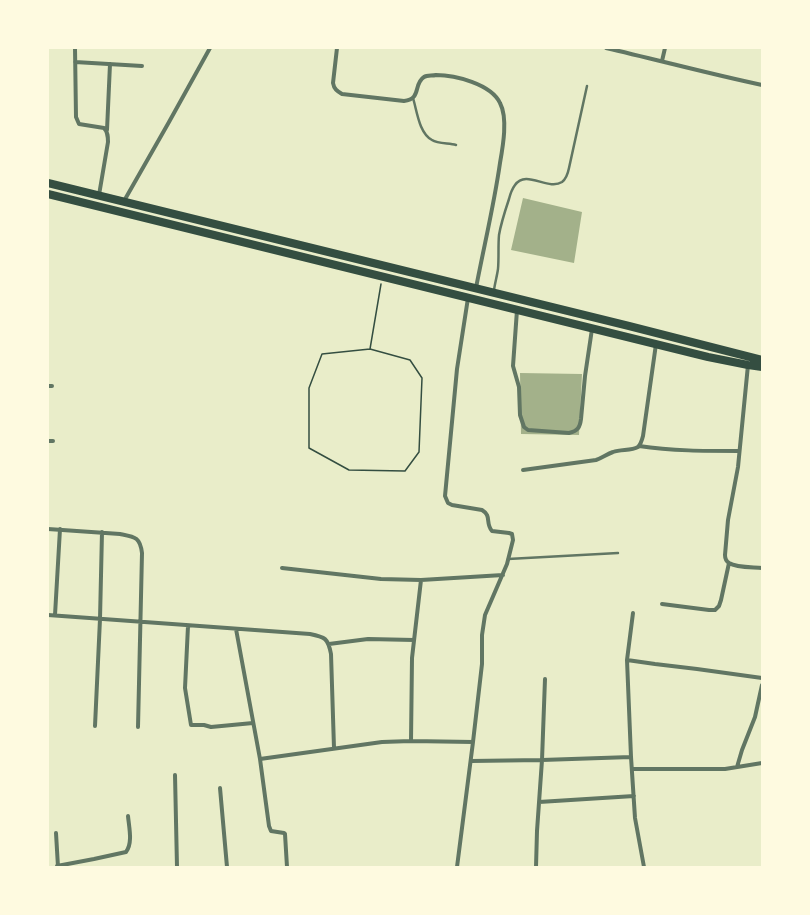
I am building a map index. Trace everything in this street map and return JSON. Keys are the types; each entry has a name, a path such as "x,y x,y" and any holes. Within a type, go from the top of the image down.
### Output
{"main road":[{"path":"48,183 762,360"},
{"path":"48,194 708,357 748,366 762,367"}],"street":[{"path":"75,48 77,121 79,124 104,128 107,130"},
{"path":"124,202 210,48"},
{"path":"337,48 333,83 334,88 342,94 404,101 410,100 413,98 423,78 427,76 445,76 467,81 483,87 496,96 503,112 503,140 495,196 476,288"},
{"path":"606,48 619,49 720,76 762,85"},
{"path":"662,61 665,48"},
{"path":"75,62 142,66"},
{"path":"99,196 108,142 107,130 110,64"},
{"path":"457,867 482,664 483,624 487,610 503,575 513,540 512,534 492,532 489,528 488,515 486,512 452,505 448,503 445,496 457,369 468,298"},
{"path":"517,310 514,366 519,387 520,415 524,427 528,430 569,433 578,430 581,419 592,328"},
{"path":"523,470 601,459 613,452 633,449 639,446 642,443 656,344"},
{"path":"748,366 738,467 728,520 724,555 729,563 762,568"},
{"path":"639,446 679,450 739,451"},
{"path":"48,529 102,532 131,536 138,539 141,544 141,622 138,727"},
{"path":"55,615 60,530"},
{"path":"95,726 102,532"},
{"path":"662,604 715,610 719,606 721,600 729,563"},
{"path":"282,568 381,579 422,580 503,575"},
{"path":"411,741 412,658 422,580"},
{"path":"632,613 627,660 631,757 636,824 644,867"},
{"path":"48,615 310,634 320,636 326,639 329,644 331,654 334,748"},
{"path":"188,626 185,688 191,725 204,724 211,727 253,722"},
{"path":"236,629 260,759 269,826 271,831 285,834 287,867"},
{"path":"329,644 368,639 414,640"},
{"path":"627,660 762,678"},
{"path":"536,867 545,679"},
{"path":"737,767 755,716 762,685"},
{"path":"260,759 382,742 473,742"},
{"path":"470,761 631,757"},
{"path":"632,768 724,769 762,763"},
{"path":"175,775 177,867"},
{"path":"220,788 227,867"},
{"path":"539,802 634,796"},
{"path":"56,833 57,866 126,852 129,849 130,842 128,816"}],"lane":[{"path":"494,293 498,270 500,230 511,193 515,185 521,180 530,179 556,184 562,182 566,177 587,86"},
{"path":"413,98 424,134 431,140 456,145"},
{"path":"508,559 618,553"}],"path":[{"path":"370,349 382,276"},
{"path":"370,349 410,360 422,378 419,452 405,471 348,470 309,448 308,388 322,354 370,349"}],"shaded area":[{"path":"523,198 582,212 574,263 511,250"},
{"path":"520,373 582,374 579,435 521,434"}]}
